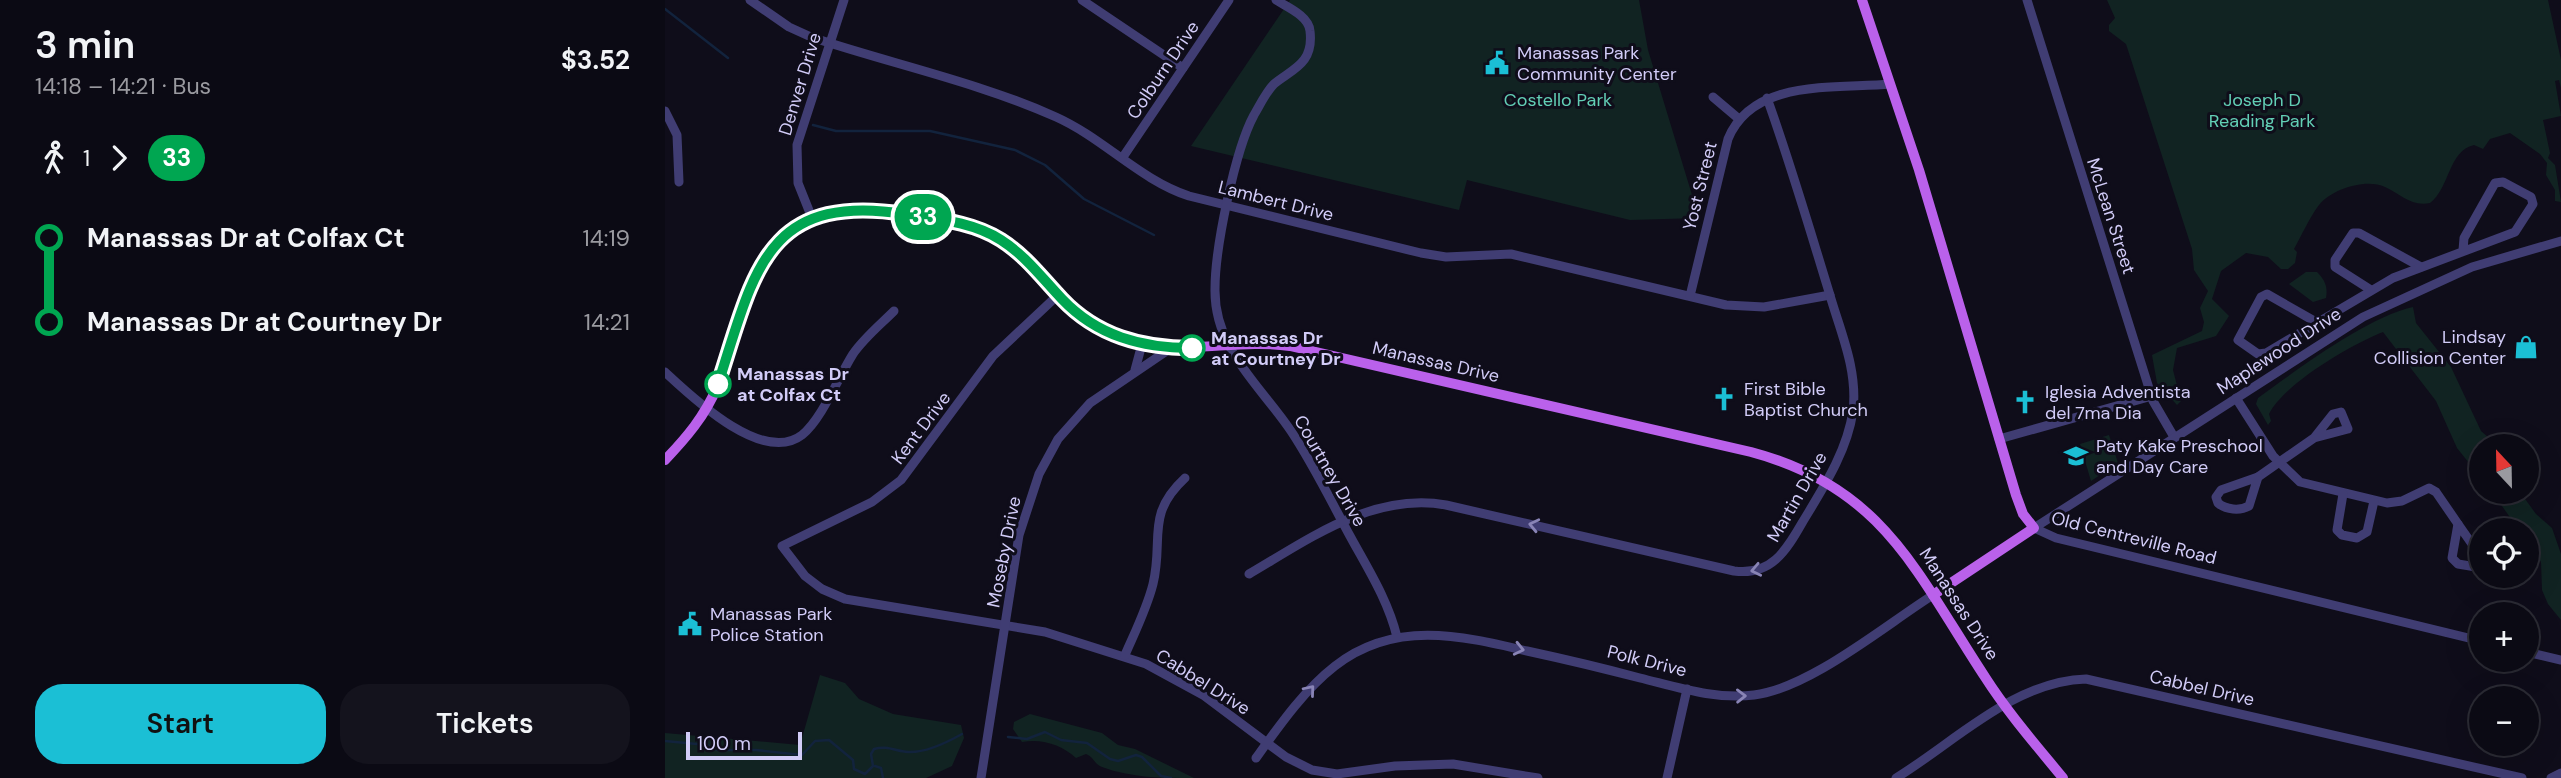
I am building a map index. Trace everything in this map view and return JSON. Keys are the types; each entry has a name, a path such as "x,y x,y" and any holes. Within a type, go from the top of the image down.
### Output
{"main road":[{"name":"Old Centreville Road","path":"1862,0 2020,506 2034,528"},
{"name":"Manassas Drive","path":"665,460 707,408 760,266 786,234 812,218 833,212 865,209 973,228 992,235 1018,253 1058,295 1090,322 1142,344 1171,348 1268,343 1317,352 1751,452 1785,462 1826,481 1853,498 1882,525 1933,596 2005,706 2063,778"},
{"name":"Polk Drive","path":"1933,596 2034,528"}],"street":[{"name":"Lambert Drive","path":"750,0 789,27 829,43 1035,108 1073,125 1174,190 1228,206 1421,253 1446,257 1511,254 1725,305 1764,307 1829,295"},
{"name":"Denver Drive","path":"812,218 798,183 795,159 801,130 844,0"},
{"path":"1082,0 1183,68"},
{"name":"Colburn Drive","path":"1123,157 1229,0"},
{"name":"Courtney Drive","path":"1276,0 1305,20 1310,27 1309,40 1297,69 1273,85 1246,132 1219,245 1215,289 1220,328 1245,375 1301,446 1388,606 1397,637"},
{"name":"McLean Street","path":"2027,0 2152,396 2175,437"},
{"name":"Yost Street","path":"1690,296 1728,139 1739,119 1767,98 1793,91 1890,84"},
{"path":"1713,97 1739,119"},
{"name":"Martin Drive","path":"1248,574 1343,522 1386,505 1410,502 1437,503 1749,572 1768,567 1784,552 1826,481 1847,438 1854,394 1850,363 1801,196 1767,98"},
{"path":"665,111 677,135 679,182"},
{"path":"2316,322 2267,294 2262,297 2238,340 2261,355 2371,290 2421,267 2518,230 2533,204 2531,197 2503,182 2495,183 2464,239 2463,250"},
{"path":"2371,290 2335,267 2335,260 2353,233 2359,233 2421,267"},
{"name":"Maplewood Drive","path":"2034,528 2363,317 2446,277 2513,253 2561,241"},
{"path":"2439,260 2446,277"},
{"name":"Kent Drive","path":"782,546 872,502 901,480 993,356 1058,295"},
{"path":"665,372 707,408 764,442 778,443 797,438 812,423 858,348 894,311"},
{"path":"1133,371 1140,362 1142,344"},
{"name":"Moseby Drive","path":"983,776 1019,535 1039,474 1058,439 1090,403 1133,371 1150,364 1171,348"},
{"path":"1999,439 2152,396"},
{"path":"2236,398 2279,463 2300,482 2374,501 2402,501 2429,488 2436,492 2469,540"},
{"path":"2258,477 2249,506 2241,509 2224,508 2218,503 2216,497 2221,490 2258,477 2313,438"},
{"path":"1125,655 1153,585 1160,512 1170,492 1185,478"},
{"path":"2343,494 2336,527 2340,533 2349,536 2359,538 2367,532 2374,501"},
{"path":"2458,524 2452,558 2458,564 2469,566"},
{"name":"Old Centreville Road","path":"2034,528 2056,538 2469,638"},
{"name":"Cabbel Drive","path":"782,546 805,576 822,589 845,599 1045,632 1125,655 1203,695 1297,764 1327,773 1453,764 1538,778"},
{"name":"Polk Drive","path":"1256,758 1311,688 1333,667 1366,647 1397,637 1428,633 1468,637 1687,689 1739,696 1781,689 1813,673 1933,596"},
{"path":"2539,655 2561,660"},
{"name":"Cabbel Drive","path":"1899,778 2029,692 2055,682 2100,680 2522,778"},
{"path":"1667,778 1687,689"},
{"path":"2551,778 2561,773"}],"green space":[{"name":"Costello Park","path":"1290,0 1639,0 1648,50 1699,218 1630,220 1467,180 1459,210 1191,146"},
{"name":"Joseph D Reading Park","path":"2107,0 2548,0 2561,60 2561,88 2559,80 2555,81 2561,116 2543,120 2550,153 2548,158 2555,165 2561,202 2555,201 2555,190 2546,175 2547,163 2540,154 2510,133 2490,139 2483,149 2474,145 2459,154 2442,188 2430,203 2412,202 2385,187 2368,184 2332,194 2312,215 2294,249 2297,252 2295,263 2288,269 2281,269 2268,257 2246,253 2221,271 2212,299 2229,316 2216,336 2177,348 2173,370 2181,401 2177,405 2157,383 2152,355 2202,331 2204,322 2200,308 2208,291 2194,270 2192,249 2126,44 2109,31 2109,25 2115,18"},
{"path":"2306,272 2317,272 2322,278 2326,287 2326,298 2313,302 2289,284"},
{"path":"2413,307 2416,323 2451,367 2484,434 2469,434 2469,463 2457,448 2436,401 2383,332 2353,346 2303,378 2277,402 2269,414 2271,421 2268,425 2256,404 2258,398 2312,359 2375,321"},
{"path":"2109,435 2118,463 2091,481 2080,444"},
{"path":"2501,504 2529,504 2552,528 2561,554 2561,620 2548,604 2542,590 2539,518 2510,518"},
{"path":"820,675 845,683 859,699 893,714 961,725 964,738 952,766 926,778 665,778 665,733 800,745"},
{"path":"1030,714 1102,733 1118,745 1135,749 1194,778 1158,777 1113,771 1099,766 1086,754 1076,758 1051,744 1022,742 1013,729 1014,722"}],"waterway":[{"path":"665,9 728,58"},
{"path":"813,125 836,131 930,131 1015,150 1045,165 1084,199 1154,235"},
{"path":"1008,737 1027,739 1045,732 1061,740 1087,743 1110,759 1118,761 1136,755 1142,757 1161,776 1171,778"},
{"path":"665,741 707,745 718,750 756,750 802,755 815,741 829,740 853,760 854,769 865,774 873,766 871,754 874,749 922,751 962,734"},
{"path":"875,766 881,768 883,778"}],"bus line":[{"name":"33","path":"718,384 748,291 769,251 800,224 818,216 849,209 878,210 945,220 992,235 1018,253 1074,311 1107,332 1139,344 1192,348"}],"place":[{"name":"Manassas Park Community Center","path":"1497,63"},
{"name":"Lindsay Collision Center","path":"2526,347"},
{"name":"Manassas Dr at Courtney Dr","path":"1192,348"},
{"name":"Manassas Dr at Colfax Ct","path":"718,384"},
{"name":"First Bible Baptist Church","path":"1724,399"},
{"name":"Iglesia Adventista del 7ma Dia","path":"2025,402"},
{"name":"Paty Kake Preschool and Day Care","path":"2076,456"},
{"name":"Manassas Park Police Station","path":"690,624"}]}
